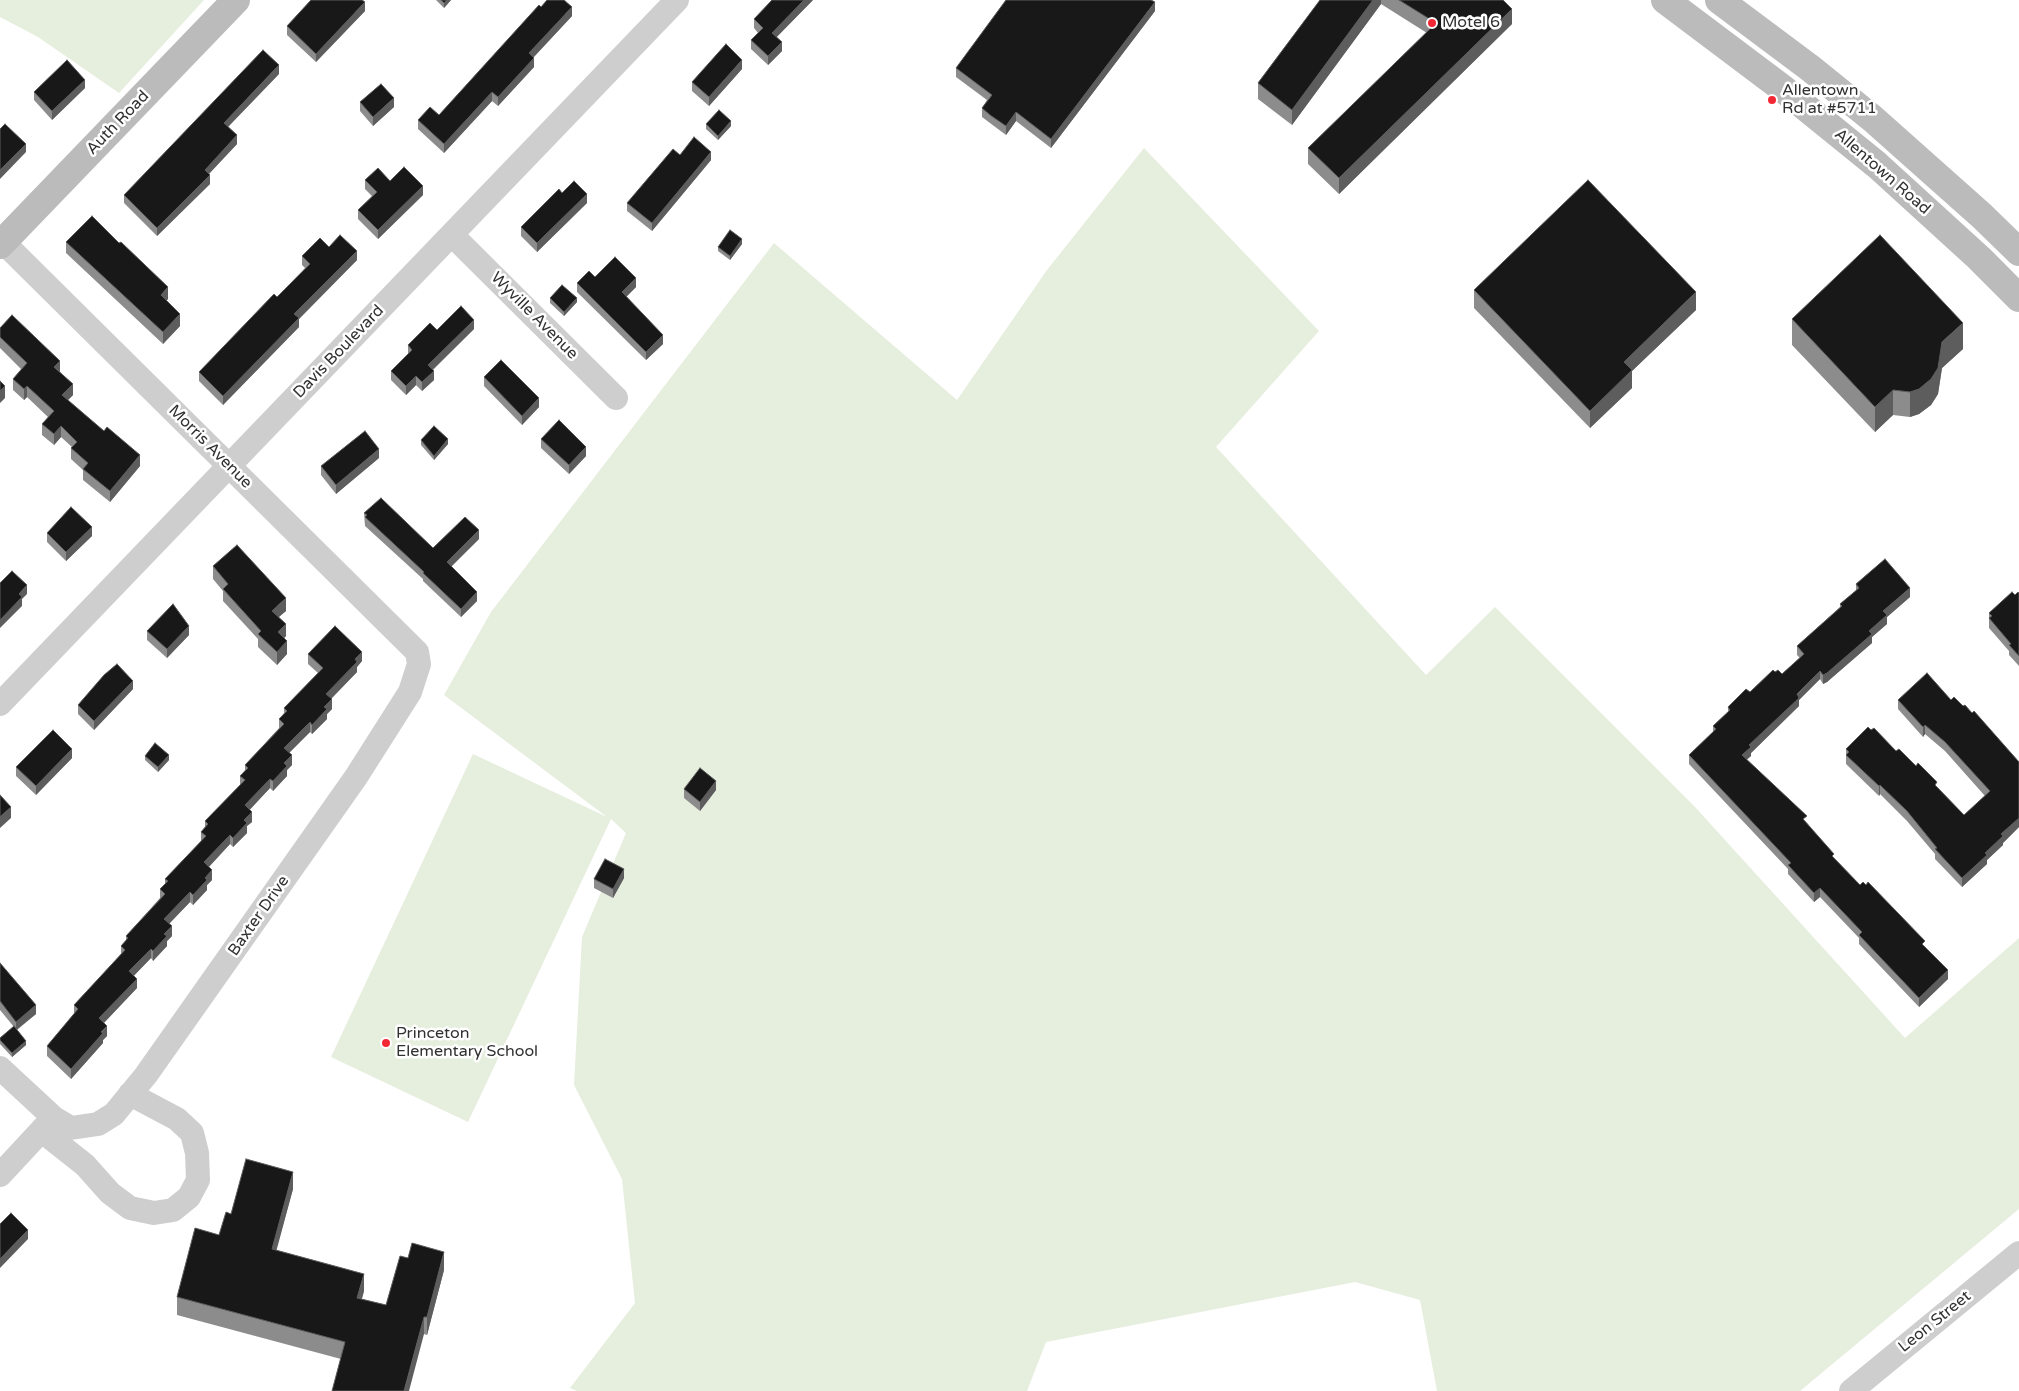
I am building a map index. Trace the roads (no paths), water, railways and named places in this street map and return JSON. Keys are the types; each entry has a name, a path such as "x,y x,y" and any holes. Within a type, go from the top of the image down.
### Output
{"main road":[{"name":"Auth Road","path":"1,244 236,0"},
{"name":"Allentown Road","path":"1666,0 1782,88 1877,165 1979,258 2019,298"},
{"name":"Allentown Road","path":"1719,0 1810,68 1873,119 1975,209 2019,252"}],"street":[{"name":"Davis Boulevard","path":"0,704 677,0"},
{"name":"Wyville Avenue","path":"452,234 616,398"},
{"name":"Morris Avenue","path":"1,244 229,466 416,652"},
{"name":"Baxter Drive","path":"48,1124 71,1128 98,1124 114,1114 146,1075 356,777 410,692 419,664 416,652"},
{"path":"0,1068 110,1193 130,1208 154,1213 173,1210 190,1197 198,1180 197,1153 192,1133 177,1119 130,1094"},
{"path":"0,1175 48,1124"},
{"name":"Leon Street","path":"1851,1391 2019,1253"}],"place":[{"name":"Motel 6","path":"1432,23"},
{"name":"Allentown Rd at #5711","path":"1772,100"},
{"name":"Princeton Elementary School","path":"386,1043"}]}
